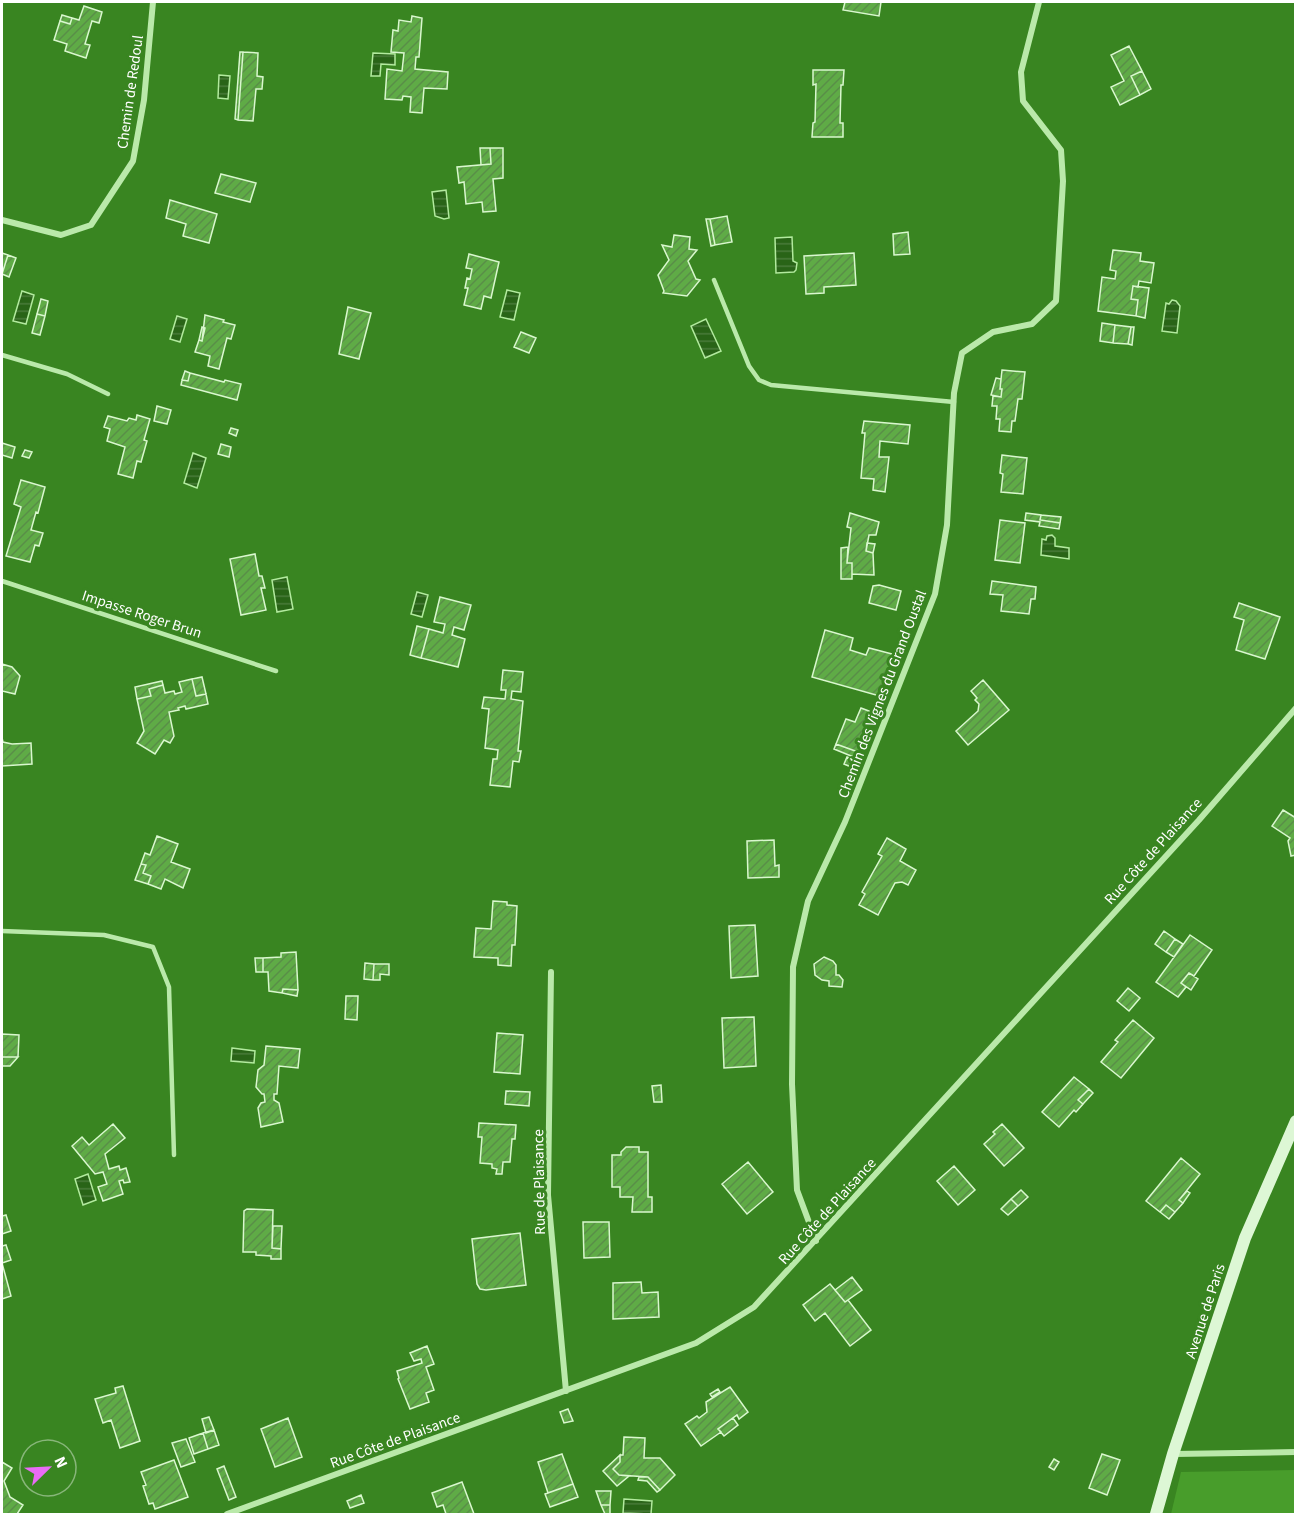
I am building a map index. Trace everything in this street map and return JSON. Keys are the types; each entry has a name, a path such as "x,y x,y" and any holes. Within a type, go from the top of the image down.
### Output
{"main road":[{"name":"Avenue de Paris","path":"1156,1515 1173,1454 1245,1238 1296,1121"}],"street":[{"name":"Chemin de Redoul","path":"2,220 60,235 91,225 133,161 144,100 153,2"},
{"name":"Chemin des Vignes du Grand Oustal","path":"816,1241 797,1190 792,1084 793,967 808,901 845,822 935,594 947,525 954,402 962,353 993,332 1032,324 1056,301 1063,181 1061,150 1023,101 1021,72 1040,2"},
{"name":"Rue Côte de Plaisance","path":"227,1515 696,1343 754,1307 1199,820 1296,708"},
{"name":"Rue de Plaisance","path":"551,972 548,1195 566,1391"},
{"path":"1173,1454 1296,1452"}],"lane":[{"path":"714,280 749,366 759,380 771,385 954,402"},
{"path":"2,355 68,374 108,394"},
{"name":"Impasse Roger Brun","path":"2,580 276,671"},
{"path":"2,931 104,935 153,947 169,987 174,1155"}],"shaded area":[{"path":"373,53 395,54 395,65 381,64 380,76 371,76"},
{"path":"219,75 230,76 228,99 218,98"},
{"path":"446,190 449,218 444,219 435,216 432,192"},
{"path":"792,237 793,261 797,263 796,270 776,273 775,238"},
{"path":"507,290 520,293 514,320 500,317"},
{"path":"22,291 34,295 26,324 13,321"},
{"path":"1172,300 1180,306 1177,333 1162,331 1166,303 1169,304"},
{"path":"177,316 187,319 180,342 170,339"},
{"path":"706,319 721,351 705,358 691,326"},
{"path":"193,453 206,458 197,488 184,483"},
{"path":"1052,535 1055,538 1055,546 1069,548 1069,559 1041,555 1042,539 1046,540 1047,536"},
{"path":"287,577 293,609 277,612 272,580"},
{"path":"417,592 428,595 422,617 411,614"},
{"path":"232,1048 255,1051 254,1063 231,1061"},
{"path":"88,1174 96,1200 83,1205 75,1179"},
{"path":"1295,1470 1295,1514 1171,1514 1181,1472"},
{"path":"624,1499 652,1501 651,1514 623,1513"}],"building":[{"path":"845,2 881,2 879,16 843,10"},
{"path":"84,6 102,12 99,23 92,21 85,44 90,45 86,58 65,51 67,44 54,40 60,21 70,24 72,18 79,20"},
{"path":"62,15 72,18 70,24 60,21"},
{"path":"412,16 422,18 419,57 416,57 415,69 448,72 447,89 424,88 422,113 410,112 411,97 403,96 402,100 385,99 387,69 402,71 404,53 391,52 393,30 398,31 399,20 411,22"},
{"path":"1129,46 1142,71 1131,76 1140,95 1120,105 1111,87 1124,81 1111,55"},
{"path":"240,52 243,52 238,120 235,119"},
{"path":"243,52 258,53 257,76 263,77 262,89 256,89 253,121 238,120"},
{"path":"813,70 844,70 843,85 841,85 840,123 843,123 843,137 812,137 815,122 816,84 813,85"},
{"path":"1142,71 1151,89 1140,95 1131,76"},
{"path":"480,148 490,148 491,164 481,165"},
{"path":"490,148 503,148 503,178 493,179 496,211 483,212 482,202 466,204 464,182 459,183 457,167 491,164"},
{"path":"221,174 256,183 250,202 215,193"},
{"path":"170,200 217,214 209,243 183,236 186,224 166,218"},
{"path":"727,216 732,242 715,245 710,219"},
{"path":"706,219 710,219 715,245 711,246"},
{"path":"908,232 910,254 894,255 893,234"},
{"path":"674,235 690,237 689,249 697,250 688,261 696,279 700,280 687,296 663,293 658,275 669,260 662,245 672,247"},
{"path":"1113,250 1141,253 1140,261 1154,263 1151,283 1139,281 1138,287 1133,286 1131,299 1138,300 1136,316 1098,311 1102,277 1115,279 1116,271 1110,270"},
{"path":"2,253 8,255 2,274"},
{"path":"854,253 856,285 824,287 824,293 806,294 804,256"},
{"path":"469,254 499,262 491,298 484,296 481,309 464,305 468,288 465,288 467,278 470,279 472,269 466,268"},
{"path":"8,255 16,258 9,277 2,274"},
{"path":"1133,286 1149,288 1145,318 1136,316 1138,300 1131,299"},
{"path":"41,299 48,301 45,316 37,314"},
{"path":"348,307 371,313 359,359 339,354"},
{"path":"37,314 45,316 40,335 32,333"},
{"path":"205,315 235,325 231,339 227,338 219,369 208,366 210,356 195,352 199,340 202,341"},
{"path":"1102,323 1115,325 1113,343 1100,341"},
{"path":"1115,325 1131,327 1128,344 1113,343"},
{"path":"202,327 205,328 202,341 199,340"},
{"path":"1131,327 1134,327 1132,345 1128,344"},
{"path":"521,332 536,338 529,353 514,347"},
{"path":"1002,370 1025,372 1022,399 1018,399 1011,432 999,431 1000,419 996,419 997,406 992,406 993,396 1001,397"},
{"path":"185,371 190,373 188,381 182,380"},
{"path":"190,373 241,384 237,400 181,385 182,380 188,381"},
{"path":"996,378 1001,379 1001,397 991,395"},
{"path":"157,406 171,410 167,424 154,421"},
{"path":"137,415 150,419 141,462 137,461 133,478 118,474 125,447 107,441 110,429 104,427 108,416 127,421 129,418 136,420"},
{"path":"864,421 910,425 908,444 880,441 879,457 889,457 885,492 873,490 874,479 861,478"},
{"path":"231,428 238,430 236,436 229,433"},
{"path":"2,443 15,447 12,458 2,455"},
{"path":"221,444 231,447 229,457 218,454"},
{"path":"25,450 32,452 29,458 22,456"},
{"path":"1002,455 1027,458 1023,494 1001,492"},
{"path":"21,480 45,487 31,530 43,533 39,546 35,545 30,562 6,556 21,507 14,504"},
{"path":"850,513 879,522 876,535 869,535 866,551 873,553 874,575 852,574 852,563 847,563 851,528 847,527"},
{"path":"1026,513 1041,515 1040,520 1060,523 1059,529 1039,526 1040,522 1025,520"},
{"path":"1041,515 1061,517 1060,523 1040,520"},
{"path":"1000,520 1025,523 1020,563 995,560"},
{"path":"867,543 875,544 873,553 866,551"},
{"path":"848,547 847,563 852,563 852,579 841,579 841,548"},
{"path":"255,554 259,576 262,576 265,588 261,588 266,610 241,615 230,559"},
{"path":"992,581 1036,587 1035,599 1031,599 1029,614 1001,611 1003,595 990,594"},
{"path":"879,585 901,591 896,610 869,603 873,586"},
{"path":"440,597 471,605 464,630 454,627 452,635 465,639 458,667 421,658 429,629 443,633 445,624 434,622"},
{"path":"1239,603 1280,617 1265,659 1236,650 1244,620 1234,617"},
{"path":"417,626 429,629 421,658 410,655"},
{"path":"825,630 853,638 850,650 866,655 869,648 896,655 886,692 876,695 812,677"},
{"path":"2,664 12,667 20,676 15,694 2,691"},
{"path":"503,670 523,672 521,692 512,691 511,699 523,701 518,751 521,751 519,762 513,761 510,787 490,785 493,759 497,759 498,750 485,748 489,709 482,708 484,697 505,699 506,690 501,690"},
{"path":"202,677 206,694 196,696 192,679"},
{"path":"192,679 196,696 206,694 208,704 186,709 185,706 169,712 174,736 170,743 164,740 155,754 137,743 144,731 137,699 151,696 149,689 163,685 165,693 182,692 179,682"},
{"path":"983,680 1009,710 968,745 956,731 978,711 979,704 975,700 977,698 971,691"},
{"path":"162,681 163,685 149,689 151,696 137,699 135,687"},
{"path":"861,708 874,713 858,752 836,744 846,719 855,722"},
{"path":"2,738 3,742 12,744 31,743 32,764 2,766"},
{"path":"836,744 858,752 856,758 834,749"},
{"path":"847,757 854,760 851,767 844,764"},
{"path":"1283,810 1296,818 1296,855 1291,856 1288,841 1290,838 1272,826"},
{"path":"157,836 178,844 171,862 190,869 183,888 165,879 161,889 148,884 151,876 143,873 146,865 141,864 145,853 150,855"},
{"path":"887,838 906,849 900,861 916,870 908,885 902,882 895,883 878,915 859,905 865,894 862,892 882,856 878,854"},
{"path":"774,840 775,866 779,865 779,877 748,878 747,841"},
{"path":"141,864 146,865 143,873 151,876 148,884 135,880"},
{"path":"493,901 507,902 507,905 517,906 515,945 512,945 511,966 498,965 498,958 474,957 476,928 491,929"},
{"path":"755,925 758,976 731,978 729,926"},
{"path":"1164,931 1175,939 1166,952 1155,944"},
{"path":"1190,935 1212,950 1194,976 1189,973 1181,983 1186,987 1178,997 1156,982"},
{"path":"1175,939 1183,944 1174,957 1166,952"},
{"path":"296,952 298,990 283,989 282,993 269,991 268,972 263,972 263,958 281,957 281,953"},
{"path":"824,957 836,965 836,975 843,980 842,987 829,986 829,981 822,980 815,975 814,964"},
{"path":"255,958 263,958 263,972 256,972"},
{"path":"365,963 374,964 373,980 364,979"},
{"path":"374,964 389,964 389,975 380,974 380,980 373,980"},
{"path":"1189,973 1198,979 1191,990 1181,983"},
{"path":"1128,988 1140,998 1129,1011 1117,1001"},
{"path":"283,989 298,990 297,996 282,993"},
{"path":"346,996 358,996 357,1020 345,1019"},
{"path":"754,1017 756,1066 724,1068 722,1018"},
{"path":"1133,1020 1154,1038 1121,1078 1101,1062 1118,1042 1115,1040"},
{"path":"497,1033 523,1035 520,1074 494,1072"},
{"path":"2,1034 19,1035 18,1057 2,1057"},
{"path":"266,1046 300,1049 298,1068 279,1066 277,1094 274,1094 274,1100 279,1103 283,1122 261,1127 258,1108 261,1103 265,1102 264,1094 256,1087 258,1070 264,1065"},
{"path":"2,1057 18,1057 10,1066 2,1066"},
{"path":"1074,1077 1089,1089 1078,1100 1083,1104 1076,1112 1074,1110 1059,1127 1042,1112"},
{"path":"661,1085 662,1102 654,1102 652,1086"},
{"path":"1089,1089 1093,1093 1083,1104 1078,1100"},
{"path":"506,1091 530,1092 529,1106 505,1104"},
{"path":"479,1123 516,1125 510,1162 503,1162 502,1174 496,1174 497,1169 492,1168 492,1164 480,1163 482,1137 478,1137"},
{"path":"113,1124 125,1138 105,1154 109,1169 119,1166 120,1170 126,1168 130,1182 119,1181 123,1194 103,1201 98,1187 107,1184 103,1172 95,1174 72,1146 82,1137 89,1145"},
{"path":"1002,1124 1024,1148 1004,1166 984,1144"},
{"path":"626,1147 639,1147 639,1152 648,1152 648,1197 652,1197 652,1212 632,1212 633,1197 620,1197 620,1187 612,1187 612,1155 621,1155"},
{"path":"1181,1158 1200,1174 1179,1200 1183,1203 1175,1212 1166,1205 1160,1212 1146,1201"},
{"path":"748,1162 773,1192 747,1214 722,1184"},
{"path":"954,1166 975,1190 958,1205 937,1181"},
{"path":"1021,1190 1028,1197 1018,1206 1011,1199"},
{"path":"1187,1191 1190,1193 1183,1203 1179,1200"},
{"path":"1011,1199 1018,1206 1008,1215 1001,1209"},
{"path":"1166,1205 1175,1212 1169,1219 1160,1212"},
{"path":"247,1209 273,1210 272,1248 281,1249 281,1259 256,1255 256,1252 243,1252 244,1211"},
{"path":"6,1215 11,1231 2,1234 2,1216"},
{"path":"583,1222 609,1222 610,1257 584,1258"},
{"path":"273,1226 282,1226 281,1249 272,1248"},
{"path":"520,1233 526,1285 480,1289 477,1284 472,1239"},
{"path":"6,1245 11,1260 2,1263 2,1246"},
{"path":"2,1263 11,1296 2,1299"},
{"path":"852,1277 862,1290 845,1302 835,1290"},
{"path":"641,1282 642,1293 658,1292 659,1317 613,1319 613,1283"},
{"path":"830,1284 845,1302 848,1300 871,1330 850,1346 825,1313 815,1321 803,1305"},
{"path":"427,1346 434,1364 426,1367 434,1390 426,1393 429,1402 410,1409 397,1371 422,1363 421,1359 414,1361 410,1353"},
{"path":"123,1386 140,1441 120,1448 111,1420 103,1423 95,1399 116,1393 115,1388"},
{"path":"730,1387 748,1412 739,1419 737,1415 718,1429 721,1432 701,1446 685,1424 707,1412 706,1402"},
{"path":"718,1389 720,1392 712,1397 710,1394"},
{"path":"568,1409 573,1421 564,1423 560,1412"},
{"path":"209,1417 214,1430 206,1433 202,1419"},
{"path":"288,1418 302,1457 275,1467 261,1429"},
{"path":"733,1418 738,1425 724,1436 718,1429"},
{"path":"214,1430 219,1445 208,1449 203,1433"},
{"path":"203,1433 208,1449 194,1454 189,1438"},
{"path":"624,1437 645,1438 644,1458 660,1458 675,1475 660,1490 648,1477 619,1475 613,1469 620,1462 620,1455 623,1455"},
{"path":"186,1439 195,1462 181,1467 172,1443"},
{"path":"562,1454 573,1484 548,1493 538,1462"},
{"path":"1102,1454 1120,1460 1107,1495 1089,1488"},
{"path":"620,1455 620,1462 613,1469 619,1475 629,1476 617,1486 603,1471"},
{"path":"1054,1459 1059,1462 1054,1470 1049,1467"},
{"path":"174,1460 188,1497 155,1509 153,1503 149,1504 141,1472"},
{"path":"2,1462 12,1468 4,1481 10,1497 23,1505 17,1514 2,1514"},
{"path":"224,1466 236,1497 229,1500 217,1469"},
{"path":"639,1477 648,1477 660,1490 657,1492 647,1481 638,1480"},
{"path":"462,1482 474,1514 446,1514 443,1505 437,1507 432,1493"},
{"path":"573,1484 578,1497 550,1507 545,1494"},
{"path":"596,1491 611,1491 610,1505 601,1505"},
{"path":"361,1495 364,1503 350,1508 347,1501"},
{"path":"601,1505 610,1505 610,1514 605,1514"}]}
